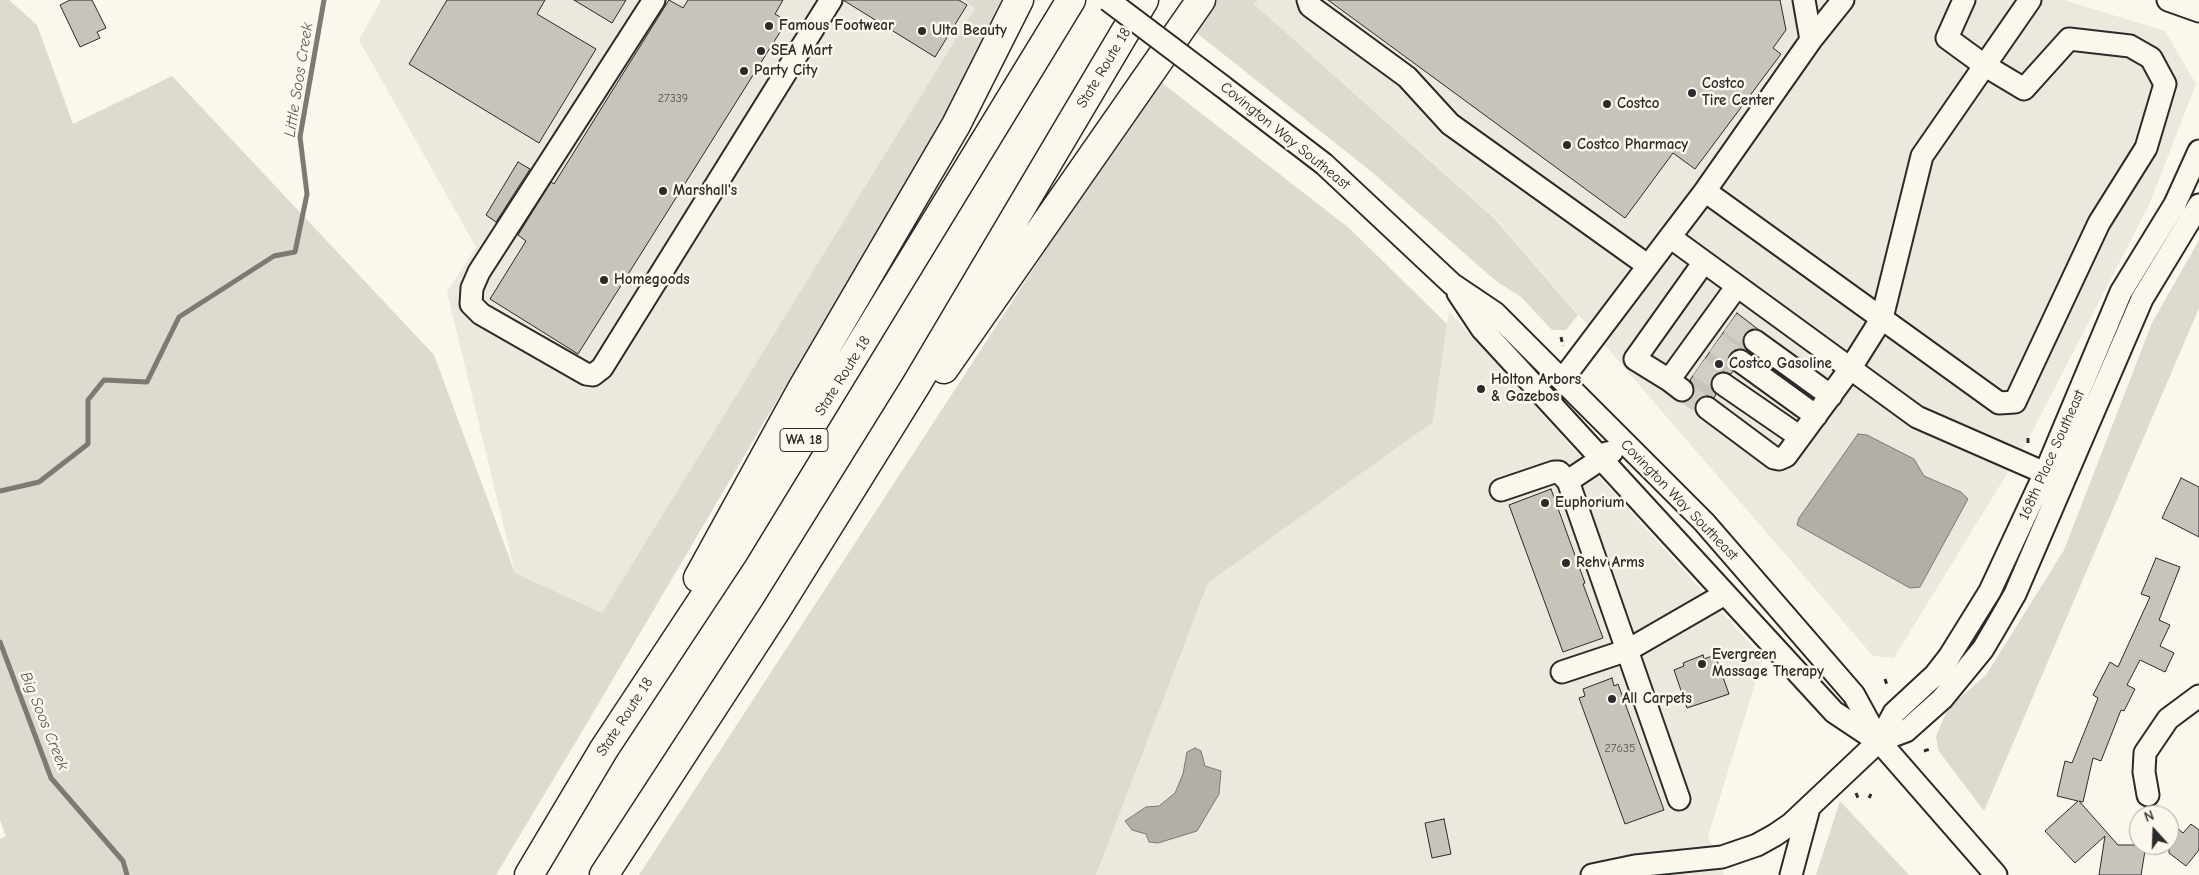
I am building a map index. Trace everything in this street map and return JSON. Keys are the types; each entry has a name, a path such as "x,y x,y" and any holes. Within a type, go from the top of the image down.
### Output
{"highway":[{"path":"604,749 803,387 956,125 1019,0"},
{"name":"State Route 18","path":"529,875 604,749 734,552 1071,0"},
{"name":"State Route 18","path":"604,875 775,612 921,376 1144,0"},
{"path":"775,612 1201,0"}],"street":[{"path":"654,0 479,272 472,288 471,304 481,314 586,374 593,375 602,368 831,0"},
{"name":"Covington Way Southeast","path":"1108,0 1324,164 1452,284 1495,313 1704,522 1854,695 1879,741 1996,875"},
{"path":"1308,0 1310,6 1407,77 1450,124 1647,265"},
{"path":"1804,0 1811,40"},
{"path":"1562,380 1647,265 1705,191 1811,40 1843,0"},
{"path":"1705,191 1999,403 2015,402 2099,223 2146,148 2165,84 2151,58 2130,46 2069,39 2024,88 1984,65 1947,38 1964,0"},
{"path":"1706,408 1774,458 1779,459 1786,456 1850,369 1882,318 1922,156 2030,0"},
{"path":"2168,0 2199,11"},
{"name":"168th Place Southeast","path":"1592,875 1654,870 1706,860 1738,852 1775,835 1791,824 1879,741 1894,713 1935,675 1973,620 1990,591 2045,473 2121,292 2175,204 2199,151"},
{"name":"168th Place Southeast","path":"1879,741 1906,732 1942,698 1983,649 2015,594 2142,299 2199,205"},
{"path":"1670,237 1917,417 2045,473"},
{"path":"1704,262 1635,359 1676,385 1724,318 1737,286"},
{"name":"Covington Way Southeast","path":"1452,284 1482,329 1834,712 1879,741"},
{"path":"1755,341 1831,396"},
{"path":"1740,361 1816,416"},
{"path":"1723,384 1800,437"},
{"path":"1568,481 1601,459 1606,453 1617,451 1658,492 1704,522"},
{"path":"1501,490 1554,472 1560,472 1568,481 1679,799"},
{"path":"1562,672 1628,650 1726,594"},
{"path":"2148,796 2144,772 2145,752 2168,719 2199,696"},
{"path":"1791,875 1809,807"}],"path":[{"path":"1561,337 1563,346"},
{"path":"2028,435 2028,443"},
{"path":"1885,679 1887,685"},
{"path":"1924,751 1930,749"},
{"path":"1856,793 1858,798"},
{"path":"1869,798 1872,794"}],"shaded area":[{"path":"0,0 9,0 37,25 73,124 172,76 434,355 515,573 602,613 975,8 964,0 1001,0 959,91 496,875 0,875 0,839 6,836 0,820"},
{"path":"381,0 980,0 602,613 515,573 447,292 476,247 359,40"},
{"path":"1215,0 1257,0 1254,4 1494,218 1578,315 1566,330 1552,330 1521,297 1496,281 1373,173 1193,30"},
{"path":"1257,0 2064,0 2165,31 2196,84 2149,205 2029,438 1894,658 1873,656 1495,218 1254,4"},
{"path":"1157,79 1349,228 1447,324 1433,422 1208,583 1096,875 639,875"},
{"path":"2199,240 2199,308 1984,811 1938,750 1936,736 1948,708 1986,675 2064,550 2152,323"},
{"path":"1449,311 1763,658 1708,836 1724,875 1096,875 1208,583 1433,422"},
{"path":"1858,434 1867,435 1914,459 1924,476 1961,492 1968,499 1920,587 1910,588 1797,525 1799,518"},
{"path":"1195,748 1201,751 1205,766 1221,771 1219,794 1197,831 1158,843 1149,842 1146,834 1132,830 1125,821 1146,807 1159,806 1175,793 1183,774 1187,752"},
{"path":"1840,801 1909,875 1816,875"}],"building":[{"path":"70,0 92,0 106,28 97,32 100,38 80,47 60,5"},
{"path":"447,0 545,0 537,14 596,49 539,143 409,64"},
{"path":"574,0 626,0 612,23"},
{"path":"669,0 683,8 688,0 783,0 775,14 787,21 578,354 490,299 526,241 518,235 551,182 554,184"},
{"name":"Ulta Beauty","path":"843,0 959,0 967,5 935,57"},
{"name":"Costco","path":"1328,0 1780,0 1786,30 1773,48 1781,54 1695,169 1673,153 1625,218"},
{"path":"518,162 530,169 496,222 486,215"},
{"name":"Costco Gasoline","path":"1737,313 1759,330 1750,329 1745,334 1743,340 1747,351 1735,349 1730,354 1728,360 1733,371 1731,374 1717,373 1712,377 1712,389 1716,394 1714,398 1702,397 1697,401 1695,407 1687,401 1692,397 1694,391 1690,380"},
{"path":"2181,478 2199,487 2199,537 2162,518"},
{"path":"1551,489 1603,638 1563,652 1509,505"},
{"path":"2156,558 2180,567 2159,620 2170,625 2160,646 2174,653 2165,672 2140,660 2127,685 2135,689 2124,711 2121,710 2101,761 2093,758 2083,802 2079,801 2118,845 2129,845 2129,855 2144,855 2141,875 2099,875 2105,836 2075,863 2045,831 2078,801 2057,796 2065,761 2072,763 2098,698 2093,695 2110,662 2118,667 2150,597 2141,594"},
{"path":"1703,655 1704,659 1715,655 1729,694 1687,708 1674,670 1684,666 1683,663"},
{"path":"1612,678 1614,686 1618,684 1664,810 1625,824 1579,698 1585,696 1583,689"},
{"path":"1444,819 1451,854 1432,858 1425,823"},
{"path":"2191,824 2199,830 2199,850 2186,866 2172,855 2179,855 2179,830 2183,833"}],"waterway":[{"name":"Little Soos Creek","path":"0,491 39,482 88,444 88,400 104,380 147,382 179,317 274,256 295,252 307,194 300,137 324,0"},
{"name":"Big Soos Creek","path":"0,642 51,778 123,861 127,875"}],"tunnel":[{"path":"1730,323 1755,341"},
{"path":"1716,343 1740,361"},
{"path":"1699,367 1723,384"},
{"path":"1682,390 1707,408"}],"place":[{"name":"Famous Footwear","path":"769,26"},
{"name":"Ulta Beauty","path":"922,31"},
{"name":"SEA Mart","path":"761,51"},
{"name":"Party City","path":"744,71"},
{"name":"Costco Tire Center","path":"1692,93"},
{"name":"Costco","path":"1607,104"},
{"name":"Costco Pharmacy","path":"1567,145"},
{"name":"Marshall's","path":"663,191"},
{"name":"Homegoods","path":"604,280"},
{"name":"Costco Gasoline","path":"1719,364"},
{"name":"Holton Arbors & Gazebos","path":"1481,389"},
{"name":"Euphorium","path":"1545,503"},
{"name":"Rehv Arms","path":"1566,563"},
{"name":"Evergreen Massage Therapy","path":"1702,664"},
{"name":"All Carpets","path":"1612,699"}]}
